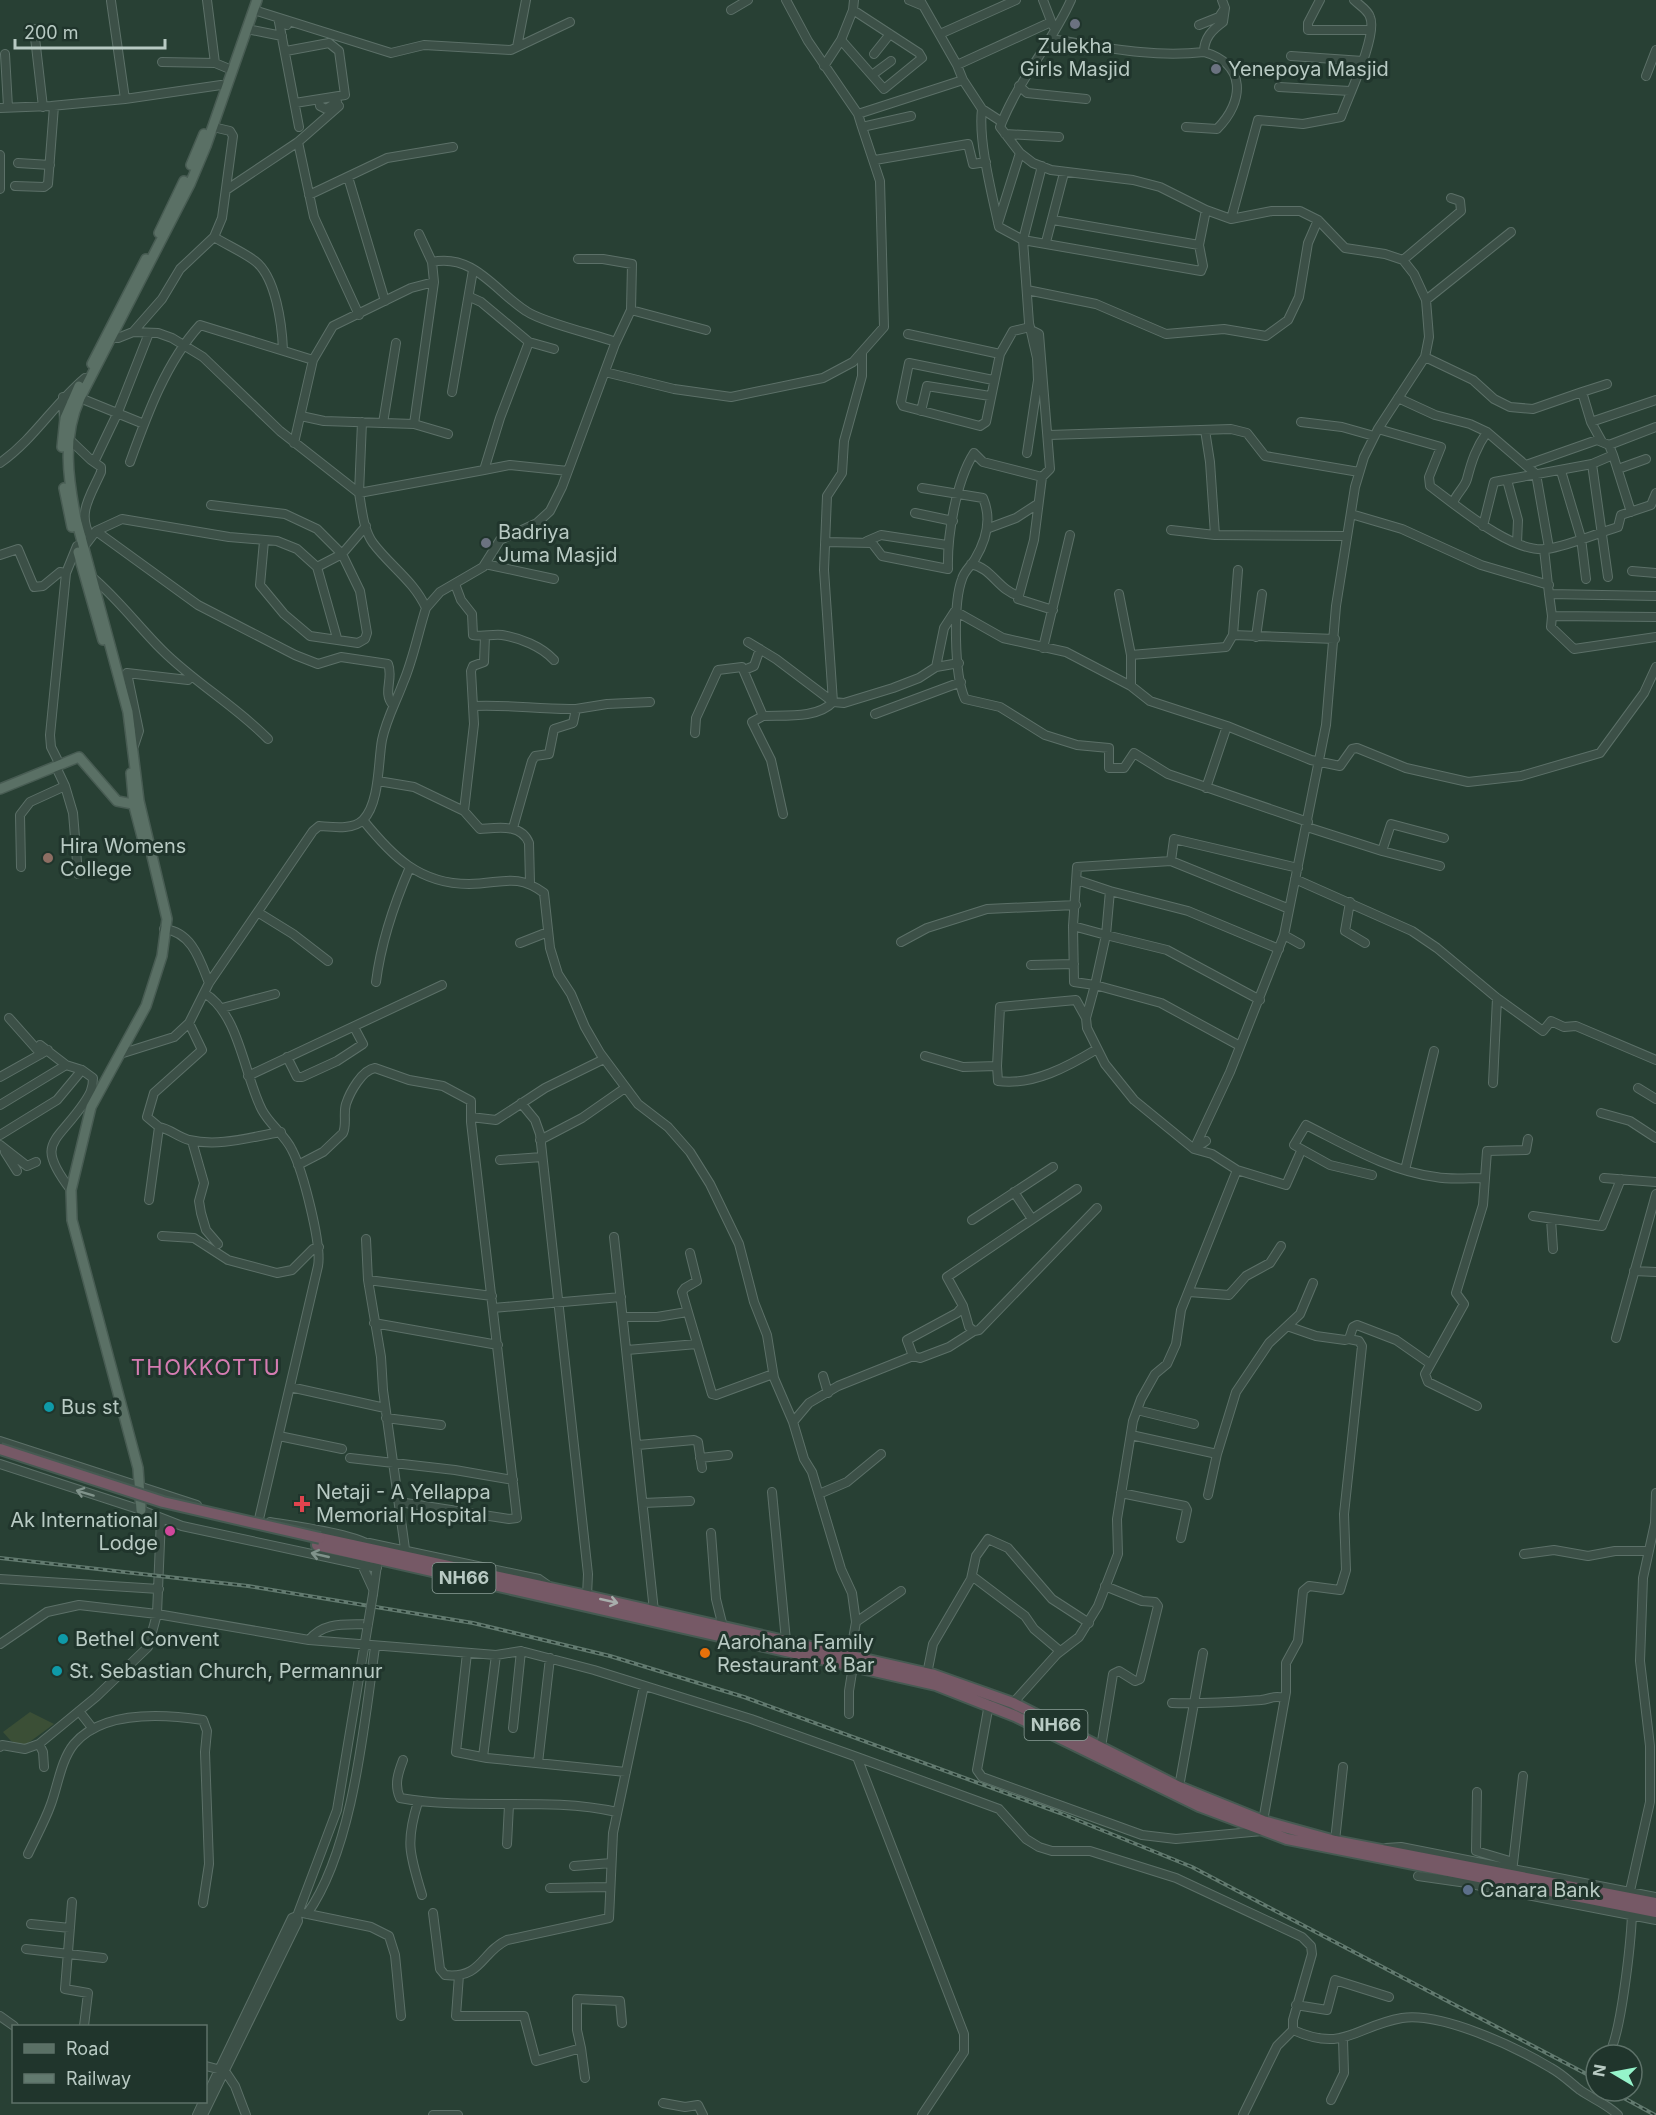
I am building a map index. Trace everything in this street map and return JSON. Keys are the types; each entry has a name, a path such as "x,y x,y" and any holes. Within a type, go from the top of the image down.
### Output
{"highway":[{"name":"NH66","path":"0,1449 174,1505 319,1542"},
{"name":"NH66","path":"0,1456 157,1507 852,1661 927,1674 1013,1703 1179,1787 1263,1826 1628,1904 1656,1912"},
{"name":"NH66","path":"375,1555 406,1553 551,1593 587,1596 786,1641 936,1685 989,1704 1199,1806 1326,1848 1628,1904 1656,1903"}],"main road":[{"path":"80,547 70,492 68,438 72,415 184,182 214,114 238,47 250,0"},
{"path":"107,339 177,212 213,127 214,114 227,68 247,29 255,5"},
{"path":"97,361 69,406 64,421 62,449 64,490 125,726 137,805 167,919 164,927 162,956 150,995 120,1054 95,1091 71,1190 72,1220 141,1489 141,1510"},
{"path":"85,566 92,578 124,696 134,746 137,805"},
{"path":"0,789 79,757 117,801 137,805"}],"street":[{"path":"207,0 215,63"},
{"path":"517,47 526,0"},
{"path":"731,10 748,0"},
{"path":"605,372 674,389 731,397 823,378 853,362 884,327 880,181 875,160 858,114 824,66 786,0"},
{"path":"824,66 841,40 853,10 854,0"},
{"path":"909,0 920,2 940,34 963,80 982,109 1002,122"},
{"path":"940,34 1016,0"},
{"path":"1042,0 1053,26"},
{"path":"1071,0 1053,26 1051,39 1020,86 1002,122 1000,128 1020,153 1042,166 1064,173 1132,180 1161,187 1206,210 1231,219 1272,211 1300,211 1318,220 1345,248 1385,254 1403,260 1414,274 1426,300 1429,338 1425,357 1376,433 1359,472 1346,536 1326,725 1308,825 1287,908 1284,935 1260,1000 1194,1149"},
{"path":"1320,0 1308,23 1308,30 1371,30"},
{"path":"1231,219 1258,120 1303,124 1341,117 1363,61 1371,30 1371,18 1354,0"},
{"path":"111,1 125,99"},
{"path":"1199,25 1219,17 1224,4"},
{"path":"1204,52 1209,34 1223,22 1224,4"},
{"path":"255,5 391,53 424,45 511,50 570,22"},
{"path":"841,40 882,88 886,88 922,58 919,53 853,10"},
{"path":"299,127 279,22 330,40"},
{"path":"957,65 1053,26"},
{"path":"34,29 43,106"},
{"path":"247,29 282,36"},
{"path":"874,54 890,34"},
{"path":"1051,39 1145,54 1171,56 1204,52 1224,59 1239,87 1227,120 1217,129 1186,127"},
{"path":"286,51 329,43 338,48 345,95 295,103"},
{"path":"5,54 4,107 54,106 125,99 221,85"},
{"path":"1291,56 1363,61"},
{"path":"1646,76 1655,56"},
{"path":"872,75 891,61"},
{"path":"162,62 215,63 227,68"},
{"path":"858,114 963,80"},
{"path":"1020,86 1028,93 1086,99"},
{"path":"1279,87 1350,91"},
{"path":"226,190 297,142 339,103 326,109 320,106 320,100"},
{"path":"15,186 47,186 54,106"},
{"path":"982,109 981,120 989,188 999,223 1004,230 1023,240 1201,271 1203,266 1199,245 1206,210"},
{"path":"862,127 911,116"},
{"path":"133,332 162,299 180,269 214,237 222,218 233,136 230,131 213,127"},
{"path":"1005,134 1059,137"},
{"path":"297,142 314,217 359,315"},
{"path":"875,160 968,144 973,164 986,162"},
{"path":"309,195 387,158 453,147"},
{"path":"999,223 1020,153"},
{"path":"0,155 0,189"},
{"path":"18,164 50,165"},
{"path":"1027,453 1038,381 1023,240 1042,166"},
{"path":"1046,243 1064,173"},
{"path":"348,177 385,301"},
{"path":"1403,260 1461,211 1460,201 1451,198"},
{"path":"1053,220 1199,245"},
{"path":"1027,290 1096,304 1166,334 1224,329 1266,336 1288,320 1299,297 1308,243 1318,220"},
{"path":"1426,300 1511,232"},
{"path":"414,424 434,282 432,262 419,234"},
{"path":"214,237 257,262 268,278 282,314 283,350"},
{"path":"120,1054 174,1037 189,1023 208,982 259,913 313,831 319,826 336,828 355,825 363,820 378,781 382,739 393,705 404,682 426,608 440,592 485,564 500,540 537,523 550,511 568,471 615,344 631,310 632,264 603,259 578,259"},
{"path":"432,262 458,264 479,270 526,312 613,341 615,344"},
{"path":"452,392 473,270"},
{"path":"294,443 312,360 333,327 411,288 434,282"},
{"path":"470,297 481,302 529,342 554,349"},
{"path":"631,310 706,330"},
{"path":"130,462 144,424 182,344 200,325 312,360"},
{"path":"993,380 909,363 901,402 903,406 980,426 986,422 1000,354 1013,331 1031,328 1039,334 1050,469 1042,477 1036,505 1034,540 1018,599 1053,610"},
{"path":"107,339 133,332 172,338 182,344 203,357 294,443 359,493 510,465 568,471"},
{"path":"91,460 102,448 148,333"},
{"path":"908,334 1000,354"},
{"path":"484,470 500,418 529,342"},
{"path":"383,423 396,343"},
{"path":"783,814 771,760 752,722 763,716 808,714 828,707 833,702 824,570 827,496 842,473 844,441 862,376 862,353"},
{"path":"1425,357 1473,380 1501,404 1522,410 1533,409 1608,384"},
{"path":"0,463 43,425 63,397 85,378"},
{"path":"921,411 927,386 990,396"},
{"path":"1581,392 1591,422 1613,455 1631,512"},
{"path":"63,397 64,421"},
{"path":"80,398 144,424"},
{"path":"1398,398 1435,415 1470,424 1487,432 1536,474 1547,549 1551,627 1574,649 1656,637"},
{"path":"1591,422 1656,400"},
{"path":"301,416 324,421 414,424 448,434"},
{"path":"362,422 359,493 366,526 372,542 418,590 426,608"},
{"path":"1301,422 1376,433 1441,447 1429,477 1430,486 1483,526 1516,543 1547,549 1618,527 1622,515 1651,505 1656,493"},
{"path":"1526,465 1597,440 1606,443 1656,427"},
{"path":"1049,435 1232,429 1247,433 1265,456 1359,472"},
{"path":"1205,430 1210,462 1215,535"},
{"path":"1453,503 1456,493 1467,481 1468,467 1475,449 1487,432"},
{"path":"68,438 101,467 82,521 93,534 198,605 295,655 318,664 341,657 388,664 390,670 387,696 393,705"},
{"path":"948,569 947,545 964,472 974,453 983,462 1042,477"},
{"path":"1483,526 1494,482 1562,471 1592,464 1613,455"},
{"path":"1618,470 1646,459"},
{"path":"1592,464 1608,577"},
{"path":"1562,471 1581,538 1586,579"},
{"path":"1507,480 1518,520 1516,543"},
{"path":"922,488 983,498 987,509 989,528 962,577 955,611 961,682 965,699 1000,707 1045,735 1077,745 1110,748 1109,768 1124,768 1134,753 1168,774 1382,851 1440,866"},
{"path":"210,505 285,514 317,529 342,554 360,591 367,633 365,639 358,643 337,638 310,636 299,629 260,585 264,541"},
{"path":"989,528 1016,518 1036,505"},
{"path":"915,513 953,522"},
{"path":"1351,514 1402,529 1481,565 1549,589 1656,596"},
{"path":"78,873 73,813 51,747 50,735 66,573 80,547 93,534 122,519 264,541 277,541 297,549 317,567 337,638"},
{"path":"317,567 342,554 366,526"},
{"path":"1171,530 1215,535 1346,536"},
{"path":"866,542 881,535 947,545"},
{"path":"1043,648 1070,535"},
{"path":"825,542 872,543 882,556 948,569 962,577"},
{"path":"0,555 18,549 34,587 43,586 60,572 66,573"},
{"path":"485,564 554,579"},
{"path":"971,564 983,568 1008,592 1019,596"},
{"path":"1131,655 1226,647 1233,635 1238,570"},
{"path":"1632,571 1656,573"},
{"path":"92,578 122,604 163,650 214,695 244,714 268,739"},
{"path":"455,584 461,600 472,614 473,635 518,639 546,651 554,660"},
{"path":"1119,594 1131,655 1131,686"},
{"path":"1256,637 1262,594"},
{"path":"936,667 944,628 955,611"},
{"path":"955,611 1003,638 1066,652 1131,686 1150,701 1227,726 1318,762 1340,766 1353,749 1357,748 1406,768 1468,782 1521,776 1600,753 1607,747 1618,727 1644,693 1656,667"},
{"path":"1552,616 1656,616"},
{"path":"1233,635 1335,639"},
{"path":"464,811 473,706 471,670 473,666 484,662 485,636"},
{"path":"748,642 833,702 844,703 893,688 919,678 936,667 959,663"},
{"path":"695,733 696,718 718,670 735,667 744,670 754,666 760,649"},
{"path":"744,670 763,716"},
{"path":"134,746 139,731 127,673 188,680"},
{"path":"874,714 961,682"},
{"path":"473,706 509,704 545,710 650,702"},
{"path":"513,828 532,761 535,756 549,754 554,729 573,723 576,709"},
{"path":"1206,788 1227,726"},
{"path":"378,781 414,787 464,811 480,829 513,828 529,843 530,882"},
{"path":"21,867 20,815 23,807 65,786"},
{"path":"363,820 395,858 425,876 468,884 513,880 530,882 544,893 548,932 558,974 604,1059 638,1104 668,1127 690,1152 710,1184 739,1244 754,1302 767,1335 773,1374 793,1422 804,1459 812,1472 841,1569 852,1593 856,1622 849,1714"},
{"path":"1382,851 1391,824 1444,838"},
{"path":"1171,861 1174,838 1298,868"},
{"path":"1240,1046 1161,1003 1074,982 1073,927 1077,867 1171,861 1287,908"},
{"path":"376,982 379,960 395,903 410,867"},
{"path":"1295,879 1412,931 1543,1031 1551,1021 1564,1027 1576,1026 1656,1060"},
{"path":"1077,880 1188,911 1279,949"},
{"path":"1110,891 1106,935 1086,1018 1086,1028 1105,1064 1134,1100 1194,1149 1212,1154 1237,1170 1286,1185 1301,1151"},
{"path":"1350,902 1344,931 1365,943"},
{"path":"901,942 927,928 987,909 1076,905"},
{"path":"259,913 293,934 328,961"},
{"path":"164,927 189,940 208,982"},
{"path":"1073,927 1167,950 1260,1000"},
{"path":"520,943 548,932"},
{"path":"1284,935 1300,944"},
{"path":"1031,965 1074,964"},
{"path":"249,1076 287,1056 442,985"},
{"path":"204,993 216,1000 222,1008 263,1112 281,1132 298,1165 320,1247 259,1519"},
{"path":"222,1008 275,994"},
{"path":"1493,1083 1497,998"},
{"path":"1086,1018 1076,1000 1000,1007 997,1066 999,1081 1026,1080 1069,1066 1097,1049"},
{"path":"9,1018 44,1052 66,1065 82,1070 93,1078 95,1091 54,1139 51,1157 71,1190"},
{"path":"189,1023 202,1050 152,1096 147,1117 159,1127 192,1141 229,1143 246,1137 281,1132"},
{"path":"287,1056 297,1077 328,1065 363,1044 354,1027"},
{"path":"40,1045 44,1052"},
{"path":"1405,1170 1434,1051"},
{"path":"0,1077 44,1052"},
{"path":"925,1056 963,1067 997,1066"},
{"path":"471,1117 496,1120 521,1103 604,1059"},
{"path":"0,1105 66,1065"},
{"path":"298,1165 323,1152 343,1133 346,1104 360,1079 369,1069 375,1068 409,1080 443,1086 465,1095 471,1101 513,1480 515,1520 399,1502"},
{"path":"0,1135 57,1100 82,1070"},
{"path":"540,1140 582,1118 626,1088"},
{"path":"1638,1088 1656,1099"},
{"path":"521,1103 537,1125 540,1140 588,1574 587,1596"},
{"path":"1601,1113 1630,1121 1656,1138"},
{"path":"1372,1175 1330,1165 1301,1151 1294,1145 1306,1125 1378,1161 1405,1170 1437,1178 1483,1178"},
{"path":"149,1200 159,1127"},
{"path":"1476,1406 1425,1380 1429,1363 1464,1304 1456,1293 1483,1205 1483,1178 1487,1151 1526,1150 1528,1138"},
{"path":"192,1141 204,1183 199,1201 201,1214 206,1230 218,1244"},
{"path":"1194,1149 1206,1141"},
{"path":"3,1148 27,1166 36,1162"},
{"path":"3,1148 17,1171"},
{"path":"500,1160 542,1157"},
{"path":"972,1220 1053,1167"},
{"path":"1013,1703 1060,1651 1079,1637 1089,1623 1105,1586 1118,1554 1117,1519 1137,1410 1155,1374 1167,1364 1176,1344 1182,1310 1237,1170"},
{"path":"1604,1178 1656,1182"},
{"path":"1533,1216 1602,1226 1621,1179"},
{"path":"974,1331 969,1327 963,1306 947,1277 1077,1189"},
{"path":"1014,1192 1032,1220"},
{"path":"1616,1338 1656,1194"},
{"path":"793,1422 809,1403 828,1392 913,1356 920,1358 949,1347 978,1330 1097,1208"},
{"path":"1551,1219 1553,1249"},
{"path":"162,1236 194,1238 228,1260 277,1274 292,1270 313,1249 320,1247"},
{"path":"614,1237 654,1611"},
{"path":"366,1239 368,1280 381,1357 386,1418 406,1553"},
{"path":"1189,1292 1229,1295 1246,1276 1270,1263 1281,1246"},
{"path":"690,1253 697,1281 683,1290 687,1312 713,1395 773,1374"},
{"path":"1634,1271 1656,1272"},
{"path":"368,1280 492,1296"},
{"path":"1208,1495 1217,1454 1236,1392 1255,1361 1300,1314 1313,1282"},
{"path":"493,1308 557,1301 621,1298"},
{"path":"913,1356 906,1340 957,1313 963,1306"},
{"path":"623,1317 657,1317 687,1312"},
{"path":"374,1323 498,1345"},
{"path":"1349,1339 1353,1327 1357,1324 1396,1340 1429,1363"},
{"path":"989,1704 977,1770 982,1778 1142,1835 1176,1839 1263,1826 1283,1698 1288,1680 1287,1657 1298,1641 1303,1591 1309,1586 1340,1590 1346,1570 1344,1514 1362,1346 1359,1341 1316,1336 1287,1326"},
{"path":"627,1350 697,1344"},
{"path":"823,1376 828,1392"},
{"path":"290,1387 385,1408"},
{"path":"1137,1410 1194,1424"},
{"path":"386,1418 441,1425"},
{"path":"1131,1434 1217,1454"},
{"path":"279,1436 342,1449"},
{"path":"638,1445 694,1440 698,1442 702,1468"},
{"path":"0,1441 141,1489 209,1509 259,1519 375,1555"},
{"path":"819,1494 847,1482 881,1454"},
{"path":"700,1458 728,1455"},
{"path":"350,1458 455,1470 513,1480"},
{"path":"0,1464 199,1530 362,1565 375,1555"},
{"path":"772,1492 786,1641"},
{"path":"1121,1493 1185,1506 1187,1510 1180,1538"},
{"path":"1615,2043 1620,2022 1628,1904 1650,1802 1650,1746 1640,1661 1643,1578 1655,1522 1656,1493"},
{"path":"643,1503 690,1501"},
{"path":"0,1747 2,1745 25,1749 39,1744 79,1711 148,1647 157,1614 161,1518"},
{"path":"711,1533 716,1599 723,1627"},
{"path":"927,1674 933,1644 972,1576 976,1556 988,1539 1008,1548 1052,1599 1089,1623"},
{"path":"1524,1554 1549,1550 1588,1556 1615,1551 1648,1551"},
{"path":"203,2115 223,2069 298,1921 337,1810 374,1592 375,1555"},
{"path":"362,1565 374,1592"},
{"path":"972,1576 1030,1620 1034,1629 1060,1651"},
{"path":"0,1579 159,1589"},
{"path":"1101,1747 1113,1674 1119,1671 1135,1681 1141,1677 1158,1606 1155,1602 1142,1601 1105,1586"},
{"path":"856,1622 901,1592"},
{"path":"0,1644 47,1612 79,1605 157,1614 309,1640 365,1647 496,1656 521,1651 751,1719 999,1809 1026,1839 1039,1847 1052,1851 1090,1851 1176,1878 1302,1937 1311,1946 1312,1954 1296,2005 1293,2030 1277,2046 1243,2115"},
{"path":"309,1640 316,1631 330,1625 368,1624"},
{"path":"301,1914 326,1880 340,1838 360,1752 375,1647"},
{"path":"513,1728 521,1651"},
{"path":"466,1653 456,1752 483,1757 626,1772"},
{"path":"1179,1787 1203,1653"},
{"path":"483,1757 496,1656"},
{"path":"538,1763 550,1658"},
{"path":"433,1913 440,1969 445,1976 459,1976 479,1967 497,1944 507,1940 609,1918 609,1887 617,1812 644,1686"},
{"path":"1172,1703 1263,1700 1277,1695 1283,1698"},
{"path":"79,1711 93,1729"},
{"path":"28,1854 50,1806 67,1755 74,1743 93,1729 122,1717 203,1720 206,1724 209,1864 203,1903"},
{"path":"39,1744 43,1752 44,1767"},
{"path":"856,1758 964,2034 963,2052 922,2115"},
{"path":"403,1760 397,1774 396,1790 400,1798 447,1805 572,1805 617,1812"},
{"path":"1335,1841 1343,1767"},
{"path":"1512,1865 1523,1776"},
{"path":"1477,1792 1476,1851 1628,1904 1656,1920"},
{"path":"418,1802 410,1830 409,1851 422,1895"},
{"path":"507,1844 509,1805"},
{"path":"1372,1848 1401,1847 1512,1865"},
{"path":"574,1866 611,1863"},
{"path":"1459,1874 1469,1883"},
{"path":"1418,1876 1628,1904 1656,1897"},
{"path":"550,1888 609,1887"},
{"path":"72,1902 65,1989 88,1993 84,2025"},
{"path":"301,1914 371,1927 389,1936 395,1955 401,2016"},
{"path":"31,1924 70,1928"},
{"path":"26,1949 104,1958"},
{"path":"459,1976 456,2016 524,2016 536,2061 580,2048"},
{"path":"1296,2005 1327,2010 1335,1980 1389,1996"},
{"path":"585,2078 577,2030 577,1999 620,2001 622,2023"},
{"path":"0,2016 13,2025"},
{"path":"1293,2030 1310,2037 1329,2040 1343,2039 1400,2018 1430,2017 1468,2029 1551,2068 1618,2115"},
{"path":"1331,2100 1344,2073 1343,2039"},
{"path":"207,2066 223,2069 235,2086 246,2115"},
{"path":"207,2095 223,2069"},
{"path":"663,2103 685,2107 698,2105 703,2115"},
{"path":"433,2115 458,2115"}],"green space":[{"path":"30,1712 54,1724 24,1746 11,1741 3,1732"}],"railway":[{"path":"0,1558 248,1586 473,1623 610,1656 744,1697 1060,1813 1192,1867 1584,2073"},
{"path":"1633,2103 1655,2115"}],"place":[{"name":"Zulekha Girls Masjid","path":"1075,24"},
{"name":"Yenepoya Masjid","path":"1216,69"},
{"name":"Badriya Juma Masjid","path":"486,543"},
{"name":"Hira Womens College","path":"48,858"},
{"name":"Bus st","path":"49,1407"},
{"name":"Netaji - A Yellappa Memorial Hospital","path":"302,1504"},
{"name":"Ak International Lodge","path":"170,1531"},
{"name":"Bethel Convent","path":"63,1639"},
{"name":"Aarohana Family Restaurant & Bar","path":"705,1653"},
{"name":"St. Sebastian Church, Permannur","path":"57,1671"},
{"name":"Canara Bank","path":"1468,1890"}],"district":[{"name":"THOKKOTTU","path":"206,1367"}]}
